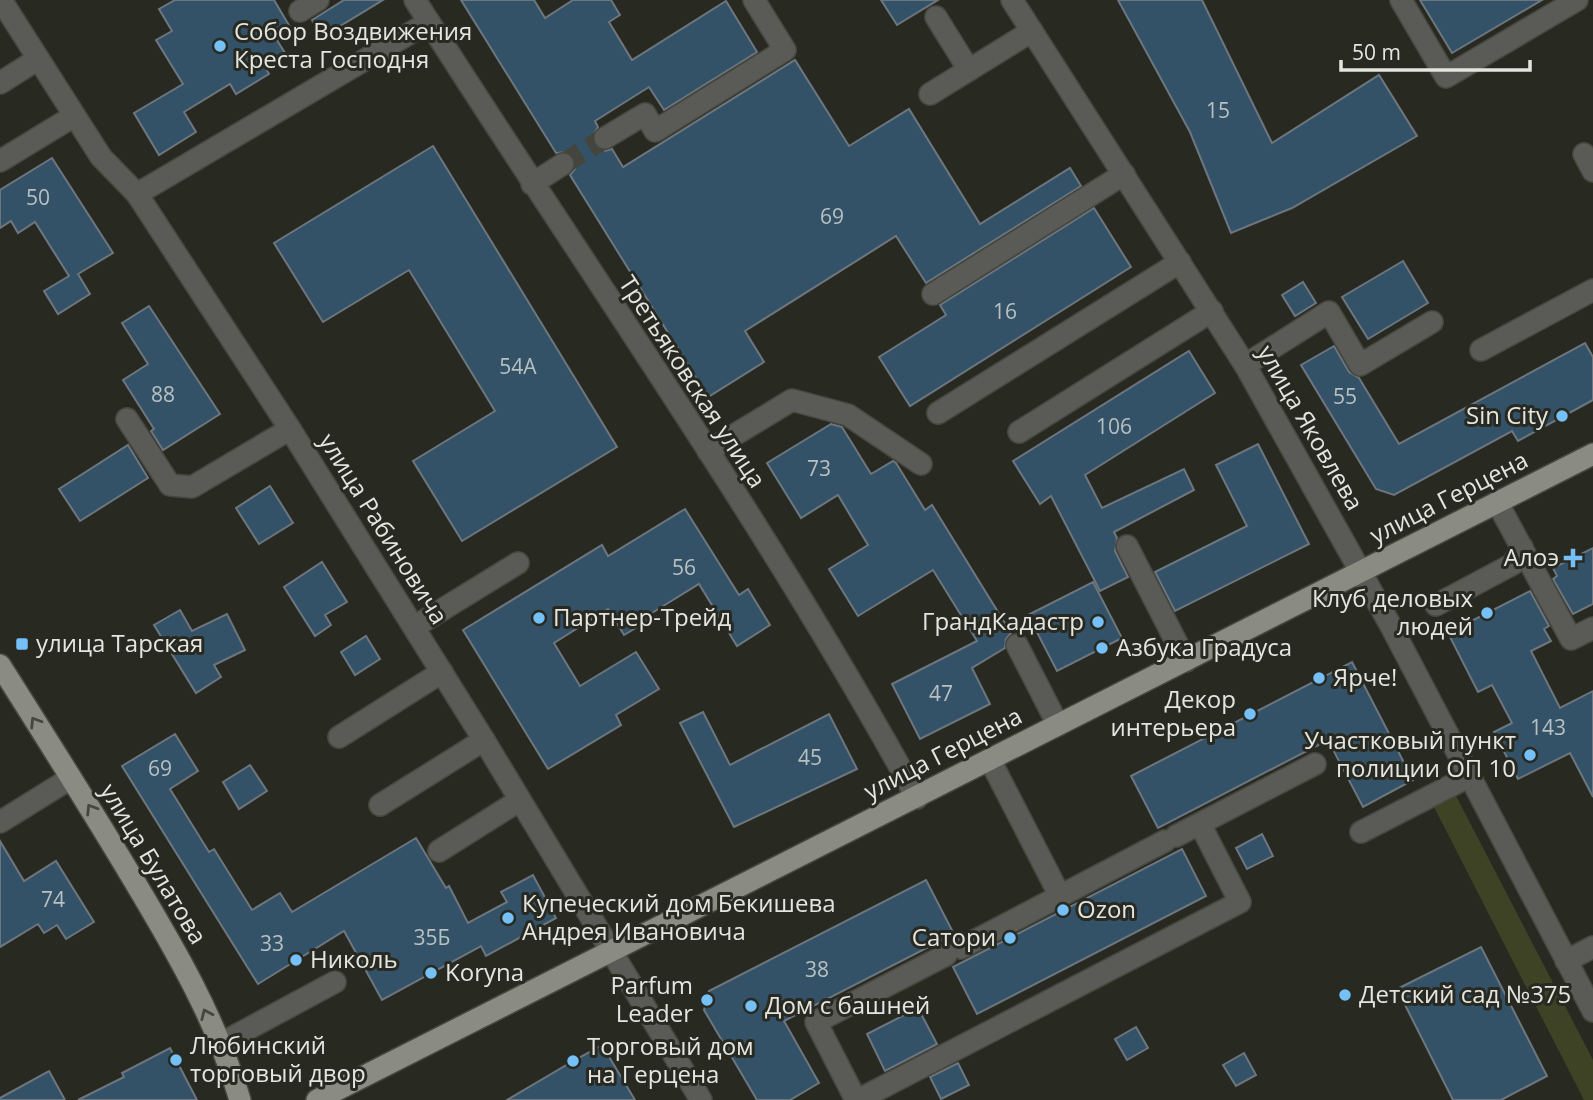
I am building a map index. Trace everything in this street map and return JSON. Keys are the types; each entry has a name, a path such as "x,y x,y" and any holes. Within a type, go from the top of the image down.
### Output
{"main road":[{"name":"улица Герцена","path":"317,1100 1593,454"},
{"name":"улица Булатова","path":"0,665 178,957 220,1044 240,1100"}],"street":[{"name":"улица Рабиновича","path":"1,0 7,26 38,59 101,157 137,194 290,429 484,740 701,1100"},
{"name":"Третьяковская улица","path":"415,0 531,184 708,451 854,685 916,798"},
{"path":"605,138 645,114 655,131 785,50 754,0"},
{"name":"улица Яковлева","path":"1012,0 1245,365 1362,573 1593,1011"},
{"path":"1401,0 1446,76 1577,0"},
{"path":"936,17 969,70"},
{"path":"137,194 429,22"},
{"path":"930,94 1032,31"},
{"path":"0,83 38,59"},
{"path":"0,161 74,116"},
{"path":"531,184 563,164"},
{"path":"933,294 1124,174"},
{"path":"938,413 1180,262"},
{"path":"1481,350 1593,289"},
{"path":"1018,432 1212,311"},
{"path":"1245,365 1329,312 1360,365 1432,322"},
{"path":"708,451 792,400 848,415 921,464"},
{"path":"127,419 170,485 192,487 290,429"},
{"path":"1497,502 1571,639 1593,628"},
{"path":"1127,546 1186,661"},
{"path":"1436,605 1514,564 1522,547"},
{"path":"414,627 518,564"},
{"path":"1017,645 1058,725"},
{"path":"339,737 442,672"},
{"path":"380,805 484,740"},
{"path":"990,760 1060,896"},
{"path":"1200,824 1240,902 857,1100 816,1022 1315,764"},
{"path":"1362,832 1470,776"},
{"path":"0,822 71,778"},
{"path":"439,851 520,800"},
{"path":"1566,961 1593,947"},
{"path":"220,1044 335,982"}],"green space":[{"path":"1454,792 1593,1060 1593,1100 1584,1100 1432,803"}],"building":[{"name":"Собор Воздвижения Креста Господня","path":"175,0 274,0 290,27 275,37 285,53 264,65 269,74 236,94 230,84 184,112 196,132 159,155 134,113 183,84 156,40 172,31 159,9"},
{"path":"344,0 383,0 322,37 312,20"},
{"path":"461,0 534,0 545,18 573,0 611,0 620,15 609,22 632,60 726,1 757,52 664,110 649,87 595,121 598,127 592,138 594,145 605,151 612,149 623,167 795,60 849,146 909,109 980,224 1070,168 1081,186 926,283 896,236 745,331 764,362 708,397 570,175 575,169 574,158 568,152 556,153"},
{"path":"881,0 938,0 897,25"},
{"path":"1118,0 1202,0 1272,143 1379,75 1417,136 1292,208 1231,233 1190,132"},
{"path":"1420,0 1542,0 1452,53"},
{"path":"433,146 617,447 462,541 413,461 495,411 409,270 323,322 274,243"},
{"path":"52,158 113,253 78,274 90,294 58,314 44,291 69,276 35,222 18,233 11,221 0,228 0,190"},
{"path":"1094,208 1131,267 910,406 879,357 946,315 940,305"},
{"path":"1403,261 1428,303 1368,339 1342,297"},
{"path":"1303,282 1316,303 1295,316 1282,295"},
{"path":"149,306 220,414 163,450 151,431 154,429 123,380 148,364 122,323"},
{"path":"1585,343 1593,357 1593,400 1518,441 1512,431 1394,495 1376,489 1301,365 1334,346 1349,372 1359,378 1399,444"},
{"path":"1189,351 1215,393 1085,475 1102,508 1184,469 1194,490 1114,532 1117,538 1115,551 1128,577 1100,591 1051,496 1040,504 1013,461"},
{"path":"831,424 842,427 871,474 893,461 896,463 925,510 932,505 1011,633 1006,639 1005,648 972,668 990,704 920,739 892,684 977,641 933,570 858,616 829,569 868,545 838,495 801,518 767,463"},
{"path":"1258,444 1309,544 1175,611 1155,572 1247,526 1216,465"},
{"path":"128,445 148,478 80,521 59,489"},
{"path":"270,486 293,523 259,544 236,508"},
{"path":"685,509 739,595 748,589 770,625 737,646 699,584 647,616 649,620 624,635 608,609 554,643 580,686 636,652 659,689 616,715 621,725 548,769 463,630 602,545 608,556"},
{"path":"1593,548 1593,604 1573,614 1553,579 1557,576 1553,568"},
{"path":"322,562 347,602 325,615 331,625 315,636 284,587"},
{"path":"1093,582 1122,638 1057,671 1028,615"},
{"path":"1530,591 1549,626 1544,629 1551,641 1531,651 1560,708 1593,691 1593,797 1570,753 1518,779 1494,732 1512,723 1492,685 1478,692 1448,633"},
{"path":"180,610 192,631 227,614 245,650 214,665 221,677 196,693 154,625"},
{"path":"366,636 380,659 355,675 341,652"},
{"path":"1352,662 1413,780 1363,807 1328,740 1158,828 1131,776"},
{"path":"703,712 730,765 829,714 857,769 734,827 680,723"},
{"path":"175,734 198,771 170,789 209,852 214,849 252,910 280,893 292,912 416,838 446,888 449,886 468,923 507,902 501,892 533,875 556,918 486,956 481,946 382,1000 344,931 258,984 122,766"},
{"path":"250,765 267,791 239,809 223,782"},
{"path":"1262,834 1273,856 1247,869 1236,848"},
{"path":"0,841 24,881 56,861 94,922 66,939 57,925 44,933 38,924 0,947"},
{"path":"1182,849 1206,896 977,1014 953,967"},
{"path":"926,880 954,934 784,1021 819,1083 790,1100 757,1100 704,1010 709,991"},
{"path":"1481,947 1547,1076 1501,1100 1453,1100 1397,989"},
{"path":"918,1008 937,1044 885,1071 867,1034"},
{"path":"1136,1027 1148,1048 1127,1060 1115,1039"},
{"path":"602,1045 635,1100 507,1100 573,1061"},
{"path":"170,1048 197,1100 78,1100 124,1077 122,1073"},
{"path":"1244,1053 1256,1075 1236,1086 1223,1065"},
{"path":"958,1063 969,1085 941,1099 930,1077"},
{"path":"49,1071 65,1100 0,1100 0,1098"}],"tunnel":[{"path":"563,164 605,138"}],"place":[{"name":"Собор Воздвижения Креста Господня","path":"220,46"},
{"name":"Sin City","path":"1562,416"},
{"name":"Алоэ","path":"1573,558"},
{"name":"Клуб деловых людей","path":"1487,613"},
{"name":"Партнер-Трейд","path":"539,618"},
{"name":"ГрандКадастр","path":"1098,622"},
{"name":"улица Тарская","path":"22,644"},
{"name":"Азбука Градуса","path":"1102,648"},
{"name":"Ярче!","path":"1319,678"},
{"name":"Декор интерьера","path":"1250,714"},
{"name":"Участковый пункт полиции ОП 10","path":"1530,755"},
{"name":"Ozon","path":"1063,910"},
{"name":"Купеческий дом Бекишева Андрея Ивановича","path":"508,918"},
{"name":"Сатори","path":"1010,938"},
{"name":"Николь","path":"296,960"},
{"name":"Koryna","path":"431,973"},
{"name":"Детский сад №375","path":"1345,995"},
{"name":"Parfum Leader","path":"707,1000"},
{"name":"Дом с башней","path":"751,1006"},
{"name":"Любинский торговый двор","path":"176,1060"},
{"name":"Торговый дом на Герцена","path":"573,1061"}]}
